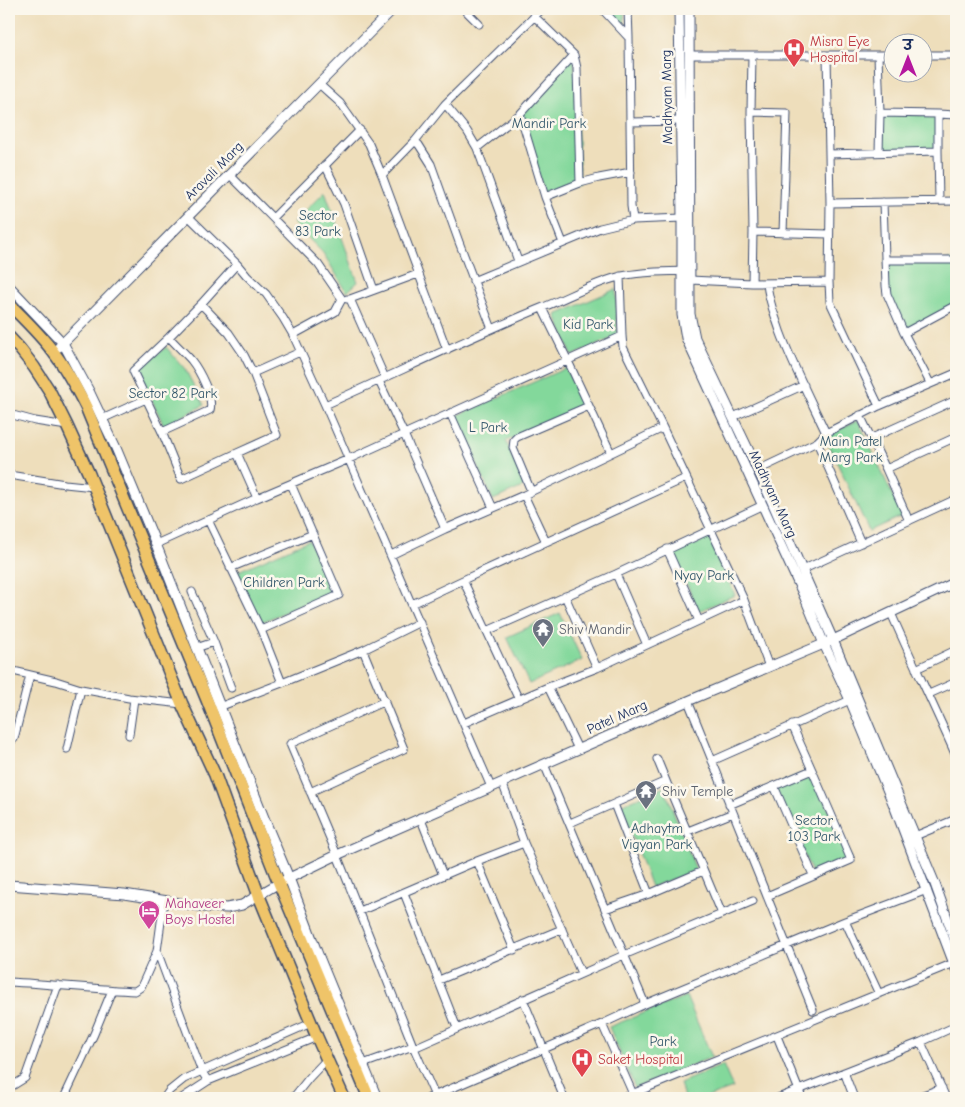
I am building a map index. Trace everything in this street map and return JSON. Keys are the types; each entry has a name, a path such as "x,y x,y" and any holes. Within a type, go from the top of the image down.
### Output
{"highway":[{"path":"9,304 54,352 70,376 86,407 284,881 369,1098"},
{"path":"9,337 34,367 49,390 94,487 182,704 215,775 259,896 344,1098"}],"street":[{"name":"Aravali Marg","path":"54,352 393,9"},
{"path":"464,9 479,24"},
{"path":"382,175 415,141 445,104 542,9"},
{"path":"602,9 629,38"},
{"path":"628,9 631,206 633,220"},
{"name":"Madhyam Marg","path":"679,9 682,218 690,314 695,338 758,470 833,640 935,884 956,943"},
{"name":"Madhyam Marg","path":"689,9 687,274 682,315 686,338 806,598 824,644 850,700 956,964"},
{"path":"534,16 574,55 577,68 580,183"},
{"path":"477,148 520,114 574,55"},
{"path":"690,55 882,55"},
{"path":"752,55 750,112 753,232 752,283"},
{"path":"828,55 830,302 879,406"},
{"path":"878,55 879,152"},
{"path":"932,55 956,55"},
{"path":"319,84 340,103 369,144 447,350"},
{"path":"445,104 467,131 477,148 518,261"},
{"path":"750,112 787,112 783,233"},
{"path":"880,112 956,115"},
{"path":"520,114 545,197 563,243"},
{"path":"938,114 939,202"},
{"path":"630,122 681,121"},
{"path":"273,218 360,130"},
{"path":"415,141 431,164 492,329"},
{"path":"829,154 938,151"},
{"path":"325,165 344,204 374,290"},
{"path":"545,197 580,183 631,172"},
{"path":"229,174 318,264 346,299 445,529"},
{"path":"830,203 956,201"},
{"path":"883,202 887,294 904,333 930,383"},
{"path":"188,216 266,294 293,335 492,787"},
{"path":"473,281 600,228 633,220 682,218"},
{"path":"753,232 829,234"},
{"path":"885,260 956,260"},
{"path":"202,304 229,333 244,354 277,435 181,478 133,371 202,304 237,264"},
{"path":"325,405 492,329 601,282 620,276 640,272 687,274 752,283 829,282"},
{"path":"293,335 335,312 346,299 418,274"},
{"path":"620,276 623,347 744,600 769,667"},
{"path":"767,283 773,312 788,351 826,433"},
{"path":"9,286 63,343 102,419 156,544 268,828 284,881 317,952 377,1098"},
{"path":"904,333 956,305"},
{"path":"542,308 611,453"},
{"path":"156,544 257,498 349,460 622,336"},
{"path":"162,432 210,410 212,405 207,389 192,360 169,337"},
{"path":"253,373 300,352"},
{"path":"758,470 817,442 826,433 860,415 956,373"},
{"path":"733,417 804,385"},
{"path":"102,419 146,399"},
{"path":"872,438 956,400"},
{"path":"546,542 513,448 514,440 589,406"},
{"path":"450,413 493,508"},
{"path":"9,414 35,421 67,426"},
{"path":"860,415 909,521"},
{"path":"391,556 663,428"},
{"path":"886,469 956,437"},
{"path":"817,442 861,543"},
{"path":"237,454 257,498"},
{"path":"9,476 94,487"},
{"path":"412,604 686,478"},
{"path":"261,630 339,594 291,484"},
{"path":"802,570 956,499"},
{"path":"487,631 616,574 763,505"},
{"path":"208,520 261,630 282,683"},
{"path":"230,568 314,534"},
{"path":"667,550 699,621"},
{"path":"616,574 647,645"},
{"path":"463,580 519,700"},
{"name":"Patel Marg","path":"9,886 124,894 205,907 227,908 242,905 337,854 688,701 824,644 956,582"},
{"path":"192,592 214,642 231,688"},
{"path":"565,596 597,668"},
{"path":"464,723 597,668 744,600"},
{"path":"890,612 956,756"},
{"path":"219,707 363,650 420,622"},
{"path":"196,648 214,642"},
{"path":"310,792 404,749 363,650"},
{"path":"916,669 956,650"},
{"path":"9,670 81,689 134,699 182,704"},
{"path":"14,739 30,675"},
{"path":"929,694 956,682"},
{"path":"548,687 578,750"},
{"path":"66,750 81,689"},
{"path":"129,735 134,699"},
{"path":"712,761 850,700"},
{"path":"688,701 813,1010"},
{"path":"384,702 290,744 360,911 432,1097 645,1004 845,921 927,890"},
{"path":"766,896 851,860 792,725"},
{"path":"948,738 956,735"},
{"path":"657,759 722,914"},
{"path":"544,764 645,1004"},
{"path":"729,805 812,770"},
{"path":"570,823 666,781"},
{"path":"502,782 524,844 581,974"},
{"path":"774,786 813,875"},
{"path":"614,804 649,894"},
{"path":"688,831 732,813"},
{"path":"420,817 443,875"},
{"path":"915,836 956,820"},
{"path":"360,911 477,860 524,844"},
{"path":"477,860 514,950"},
{"path":"605,908 649,894 703,871"},
{"path":"404,893 457,1028"},
{"path":"9,982 112,990 138,990 157,951 164,900"},
{"path":"363,1064 413,1047 624,954 753,901"},
{"path":"845,921 878,994"},
{"path":"439,980 562,929"},
{"path":"157,951 202,1072 208,1081"},
{"path":"622,1098 956,964"},
{"path":"9,1088 25,1078 58,985"},
{"path":"64,1098 112,990"},
{"path":"523,999 564,1098"},
{"path":"164,1098 184,1080 311,1023"},
{"path":"602,1024 633,1094"},
{"path":"778,1098 922,1042 956,1026"},
{"path":"777,1036 802,1098"},
{"path":"182,1098 208,1081 317,1037"},
{"path":"922,1042 946,1098"},
{"path":"293,1098 327,1059"},
{"path":"844,1072 854,1098"},
{"path":"914,1098 942,1088"}],"green space":[{"path":"608,9 624,9 625,29"},
{"name":"Mandir Park","path":"574,55 580,183 545,197 520,114"},
{"path":"880,113 938,116 937,151 882,152"},
{"name":"Sector 83 Park","path":"325,191 358,282 347,292 323,253 293,223"},
{"path":"885,260 956,260 956,305 904,333 887,294"},
{"name":"Kid Park","path":"616,289 617,336 572,356 556,315"},
{"name":"Sector 82 Park","path":"166,347 185,369 204,405 164,426 138,370"},
{"name":"L Park","path":"566,368 583,407 506,441 525,486 493,500 456,416"},
{"name":"Main Patel Marg Park","path":"858,420 902,516 869,531 825,437"},
{"name":"Nyay Park","path":"709,538 735,595 699,611 673,554"},
{"name":"Children Park","path":"309,540 332,592 259,623 236,572"},
{"name":"Shiv Mandir","path":"560,613 582,660 529,684 507,637"},
{"name":"Sector 103 Park","path":"812,770 851,860 813,875 774,786"},
{"name":"Adhaytm Vigyan Park","path":"664,787 696,870 651,887 620,805"},
{"name":"Park","path":"686,996 712,1057 635,1088 609,1027"},
{"name":"Park","path":"723,1065 733,1088 705,1098 684,1098 680,1083"}],"place":[{"name":"Misra Eye Hospital","path":"794,68"},
{"name":"Shiv Mandir","path":"543,648"},
{"name":"Shiv Temple","path":"646,810"},
{"name":"Mahaveer Boys Hostel","path":"149,930"},
{"name":"Saket Hospital","path":"582,1078"}]}
